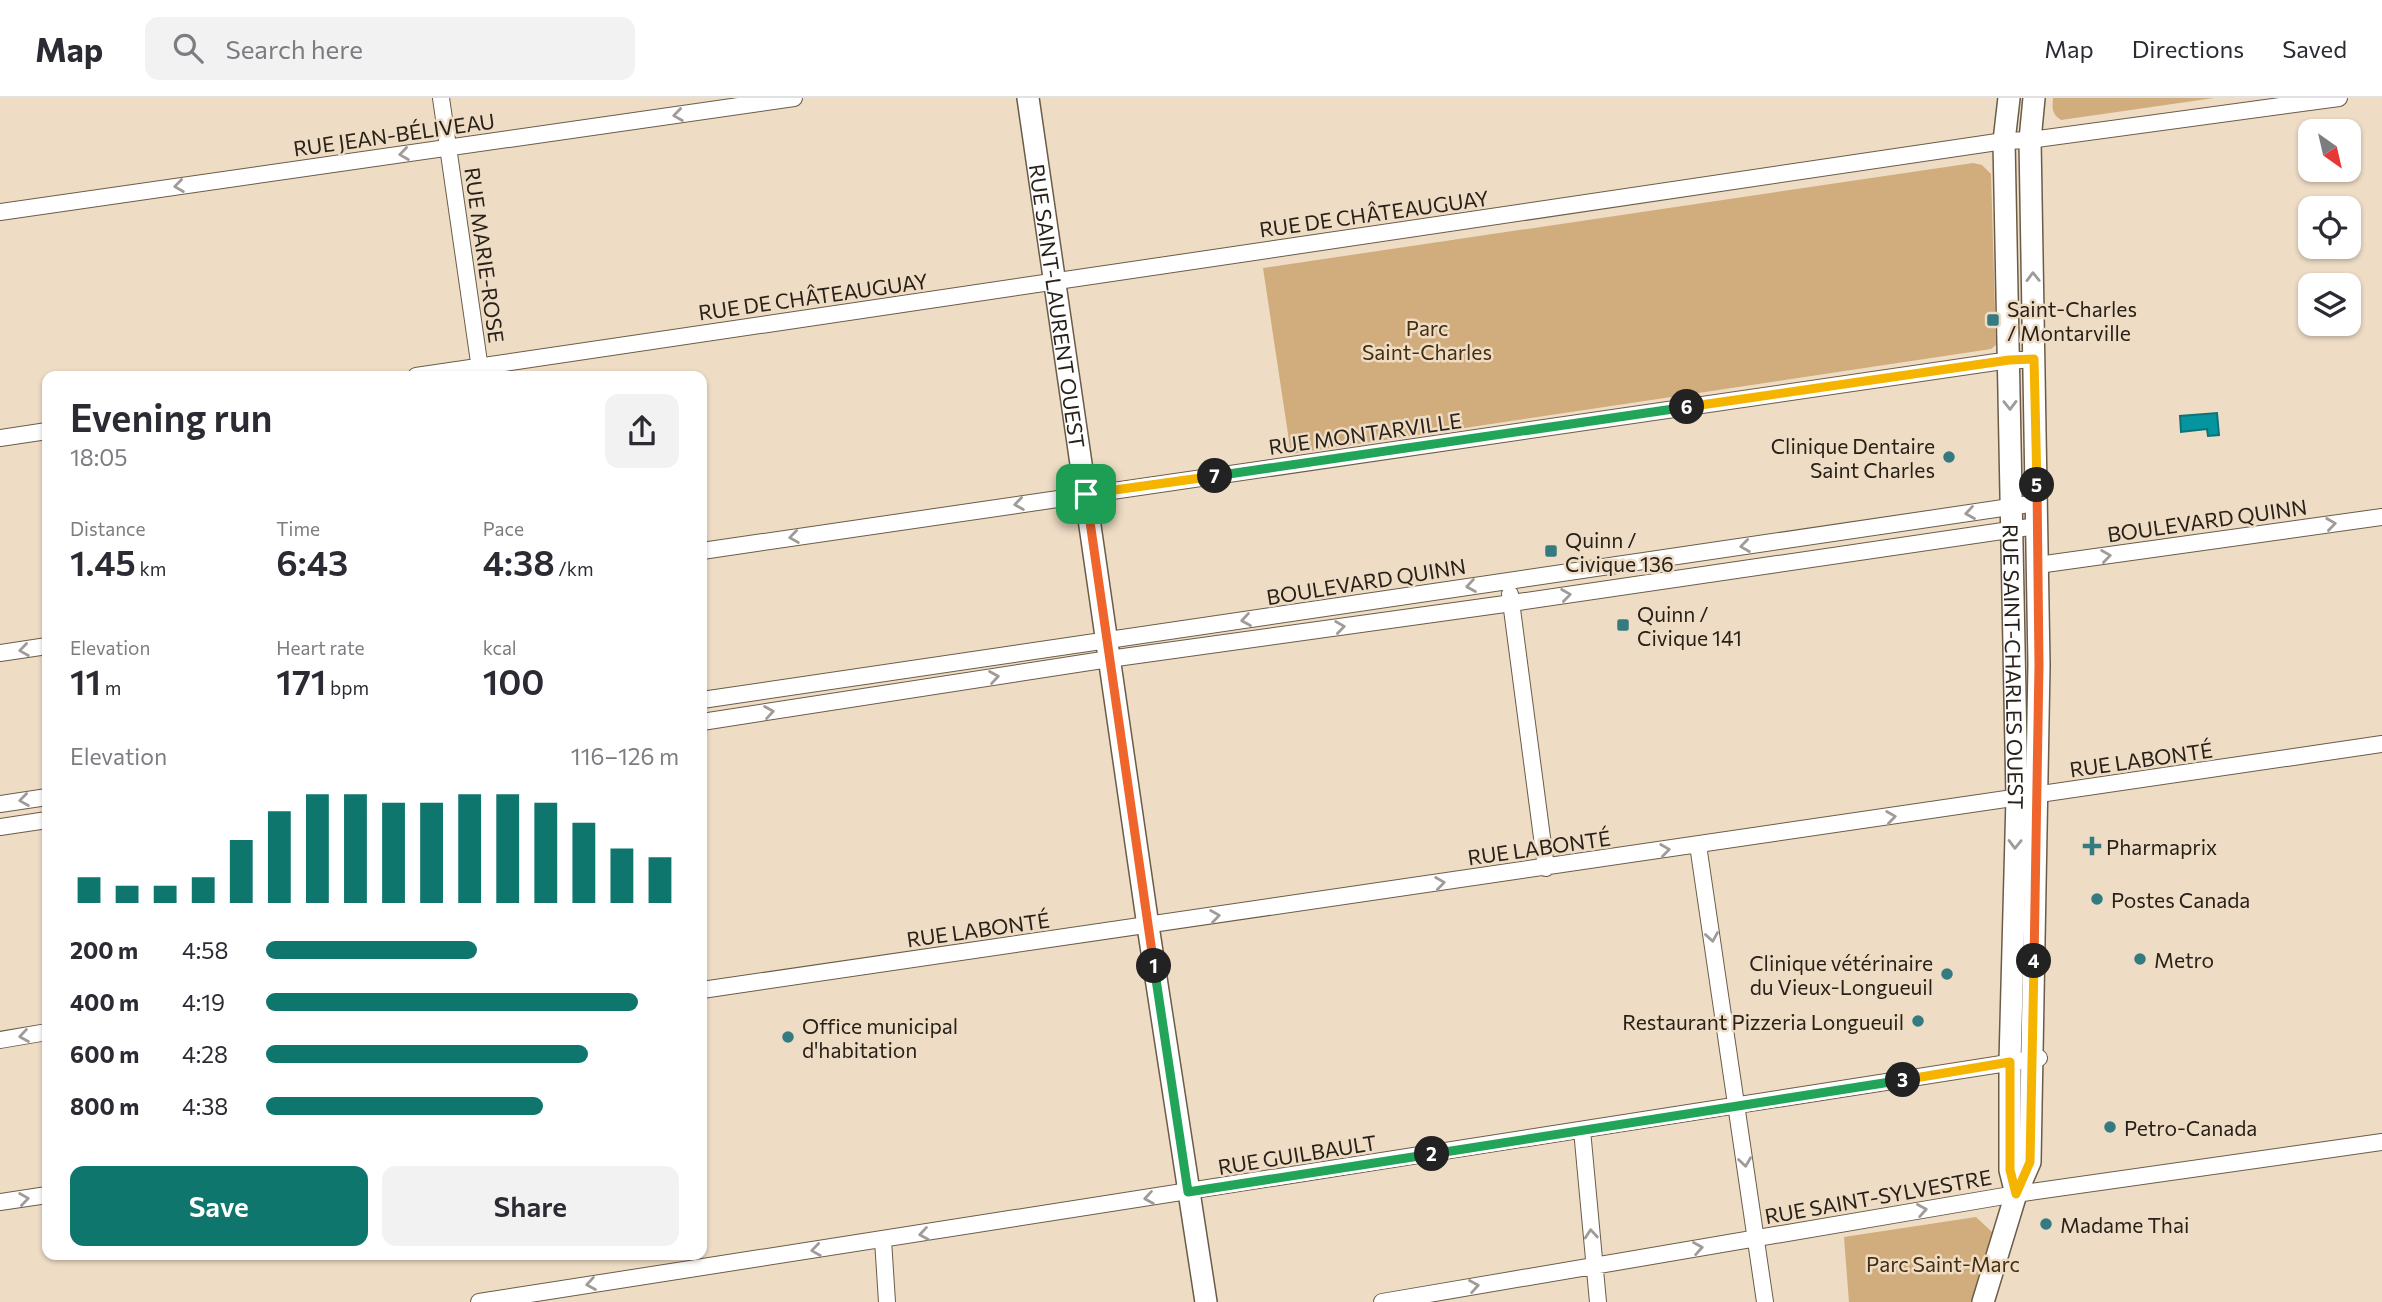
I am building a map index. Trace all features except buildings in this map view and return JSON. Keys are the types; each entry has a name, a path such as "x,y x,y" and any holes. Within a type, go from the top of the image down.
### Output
{"street":[{"name":"RUE MARIE-ROSE","path":"441,98 481,371"},
{"name":"RUE JEAN-BÉLIVEAU","path":"0,212 794,98"},
{"name":"RUE SAINT-LAURENT OUEST","path":"1028,98 1107,650 1206,1302"},
{"name":"RUE SAINT-CHARLES OUEST","path":"1983,1302 2016,1194 2030,1162 2036,1058 2027,797 2012,506 2004,141 2008,98"},
{"name":"RUE SAINT-CHARLES OUEST","path":"2016,1194 2010,1170 2010,1062 2038,565 2030,140 2034,98"},
{"name":"RUE DE CHÂTEAUGUAY","path":"487,371 1054,282 2004,141 2030,140 2339,98"},
{"name":"RUE MONTARVILLE","path":"707,550 2009,360 2034,359"},
{"path":"0,438 42,432"},
{"name":"BOULEVARD QUINN","path":"707,721 1509,581 2038,503"},
{"name":"BOULEVARD QUINN","path":"2038,565 2382,517"},
{"name":"BOULEVARD QUINN","path":"707,699 1512,603 2037,526"},
{"path":"1509,581 1546,868"},
{"path":"0,653 42,647"},
{"name":"RUE LABONTÉ","path":"707,989 2382,744"},
{"path":"0,804 42,798"},
{"path":"0,827 42,821"},
{"path":"1698,845 1765,1302"},
{"path":"0,1040 42,1033"},
{"name":"RUE GUILBAULT","path":"479,1302 2036,1058"},
{"path":"1582,1130 1598,1302"},
{"name":"RUE SAINT-SYLVESTRE","path":"1382,1302 2016,1194 2382,1142"},
{"path":"0,1202 42,1196"},
{"path":"883,1240 887,1302"}],"green space":[{"path":"2053,98 2214,98 2061,120 2053,111"},
{"name":"Parc Saint-Charles","path":"1973,163 1982,165 1991,174 1996,345 1991,349 1291,454 1263,268"},
{"name":"Parc Saint-Marc","path":"1976,1217 1993,1233 1972,1302 1849,1302 1844,1237"}],"water":[{"path":"2217,413 2219,435 2208,436 2207,429 2181,432 2180,416"}],"place":[{"name":"Saint-Charles / Montarville","path":"1993,320"},
{"name":"Clinique Dentaire Saint Charles","path":"1949,457"},
{"name":"Quinn / Civique 136","path":"1551,551"},
{"name":"Quinn / Civique 141","path":"1623,625"},
{"name":"Pharmaprix","path":"2092,846"},
{"name":"Postes Canada","path":"2097,899"},
{"name":"Metro","path":"2140,959"},
{"name":"Clinique vétérinaire du Vieux-Longueuil","path":"1947,974"},
{"name":"Restaurant Pizzeria Longueuil","path":"1918,1021"},
{"name":"Office municipal d'habitation","path":"788,1037"},
{"name":"Petro-Canada","path":"2110,1127"},
{"name":"Madame Thai","path":"2046,1224"}],"route":[{"path":"2034,359 2039,665 2033,1059 2030,1162 2016,1194 2010,1170 2010,1062 1188,1192 1086,494 2009,360 2034,359"}]}
